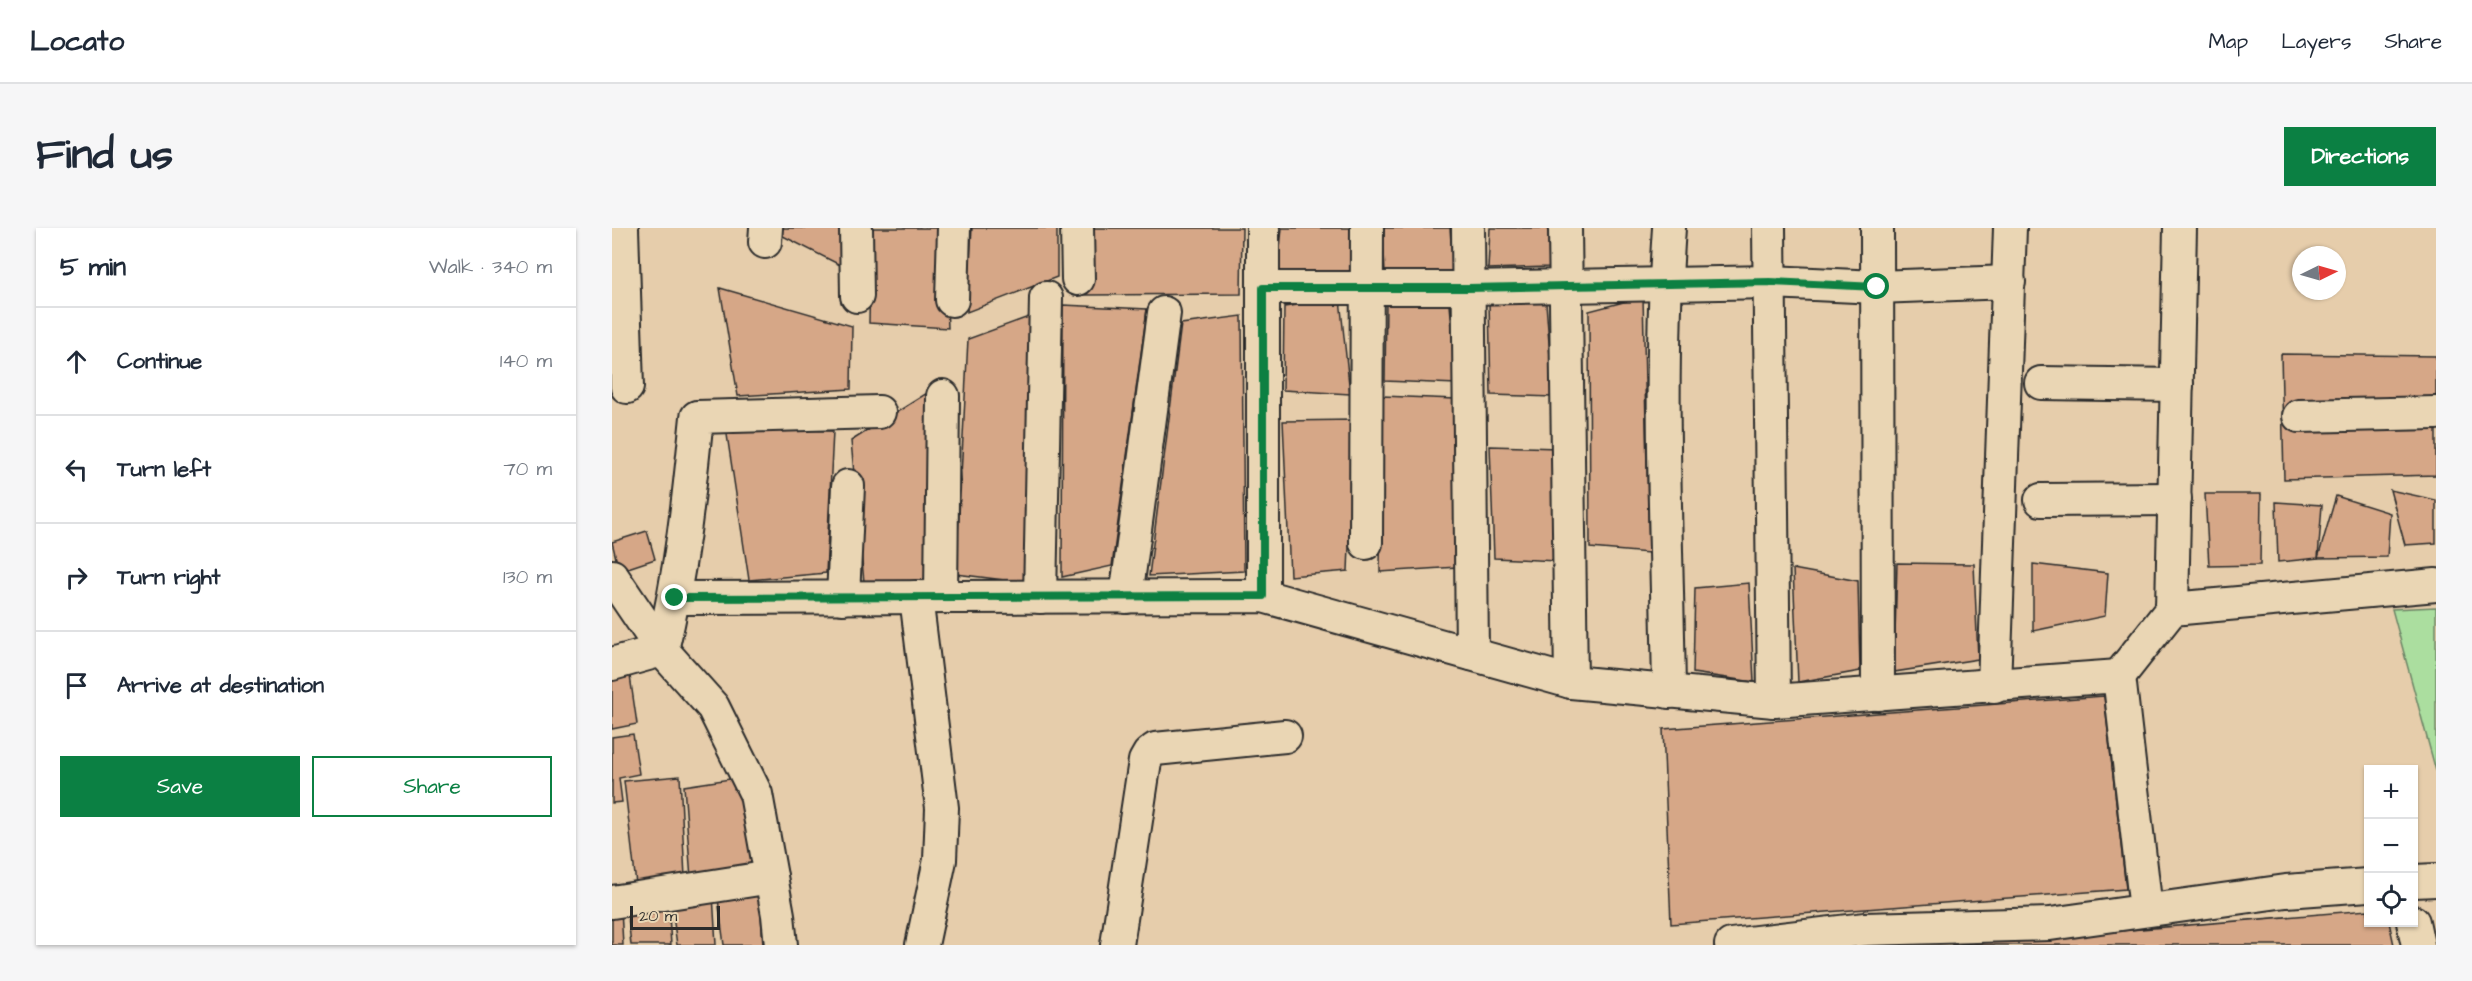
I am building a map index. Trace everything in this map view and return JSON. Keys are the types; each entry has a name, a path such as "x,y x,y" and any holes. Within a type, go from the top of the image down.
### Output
{"street":[{"path":"622,228 627,387"},
{"path":"856,228 857,296"},
{"path":"952,300 954,228"},
{"path":"1077,228 1078,279"},
{"path":"1263,228 1263,596"},
{"path":"1366,543 1367,228"},
{"path":"1468,228 1472,654"},
{"path":"1565,228 1571,682"},
{"path":"1669,228 1665,283 1670,692"},
{"path":"1769,228 1774,701"},
{"path":"1877,228 1878,694"},
{"path":"1994,687 2010,228"},
{"path":"2146,910 2119,676 2172,609 2180,228"},
{"path":"1263,288 1468,288 1770,282 1877,287 2008,282"},
{"path":"1040,597 1046,298"},
{"path":"1125,597 1164,313"},
{"path":"2042,382 2177,385"},
{"path":"922,945 940,860 942,830 928,597 943,396"},
{"path":"662,650 675,598 697,417 879,412"},
{"path":"2299,416 2436,413"},
{"path":"843,597 848,486"},
{"path":"2041,500 2175,499"},
{"path":"612,576 662,650 713,707 756,794 781,945"},
{"path":"2172,609 2436,585"},
{"path":"675,598 1263,596 1571,682 1774,701 1994,687 2119,676"},
{"path":"612,664 662,650"},
{"path":"1117,945 1145,761 1149,754 1155,749 1285,736"},
{"path":"612,902 771,877"},
{"path":"2418,881 2436,880"},
{"path":"1731,945 1865,929 2050,924 2286,891 2364,885"},
{"path":"2414,927 2418,945"}],"green space":[{"path":"2436,607 2436,771 2392,609"}],"building":[{"path":"781,228 841,228 842,266 781,235"},
{"path":"871,228 944,228 948,328 869,323"},
{"path":"972,228 1057,228 1057,277 967,312"},
{"path":"1086,228 1242,228 1241,294 1085,295"},
{"path":"1282,228 1355,228 1367,278 1278,271"},
{"path":"1383,228 1450,228 1453,272 1385,274"},
{"path":"1490,228 1548,228 1549,267 1488,269"},
{"path":"720,288 852,326 851,389 738,396"},
{"path":"1643,297 1649,553 1590,548 1589,311"},
{"path":"1340,299 1350,394 1283,390 1284,307"},
{"path":"1489,302 1546,303 1553,397 1491,395"},
{"path":"1386,303 1450,305 1457,384 1385,381"},
{"path":"1063,305 1147,309 1112,566 1062,577"},
{"path":"1034,315 1029,583 956,574 968,339"},
{"path":"1242,316 1244,571 1149,576 1181,324"},
{"path":"2281,354 2436,356 2436,475 2284,479"},
{"path":"927,393 925,582 864,582 851,441"},
{"path":"1382,396 1455,399 1457,567 1380,572"},
{"path":"1354,420 1348,571 1290,576 1283,421"},
{"path":"726,428 833,431 826,573 749,580"},
{"path":"1490,446 1557,448 1557,561 1494,558"},
{"path":"2390,490 2436,500 2436,543 2405,545"},
{"path":"2205,494 2261,494 2260,565 2209,566"},
{"path":"2336,496 2390,513 2387,557 2318,558"},
{"path":"2276,502 2322,505 2318,558 2278,562"},
{"path":"647,531 655,559 619,571 612,542"},
{"path":"1897,563 1974,564 1978,659 1894,672"},
{"path":"2033,564 2108,573 2105,616 2033,631"},
{"path":"1793,569 1858,581 1860,671 1798,682"},
{"path":"1749,583 1754,682 1693,673 1695,588"},
{"path":"630,676 637,724 612,729 612,679"},
{"path":"2104,696 2126,889 1671,924 1663,729"},
{"path":"633,734 639,774 619,778 622,802 612,803 612,737"},
{"path":"680,776 685,878 636,884 624,781"},
{"path":"743,777 755,868 691,878 684,786"},
{"path":"759,885 763,945 724,945 717,891"},
{"path":"713,895 716,945 677,945 671,901"},
{"path":"668,900 671,945 631,945 627,907"},
{"path":"621,909 623,945 612,945 612,910"},
{"path":"2364,910 2364,927 2390,927 2394,945 1951,945"}],"route":[{"path":"675,598 1263,596 1263,288 1468,288 1770,282 1877,287"}]}
